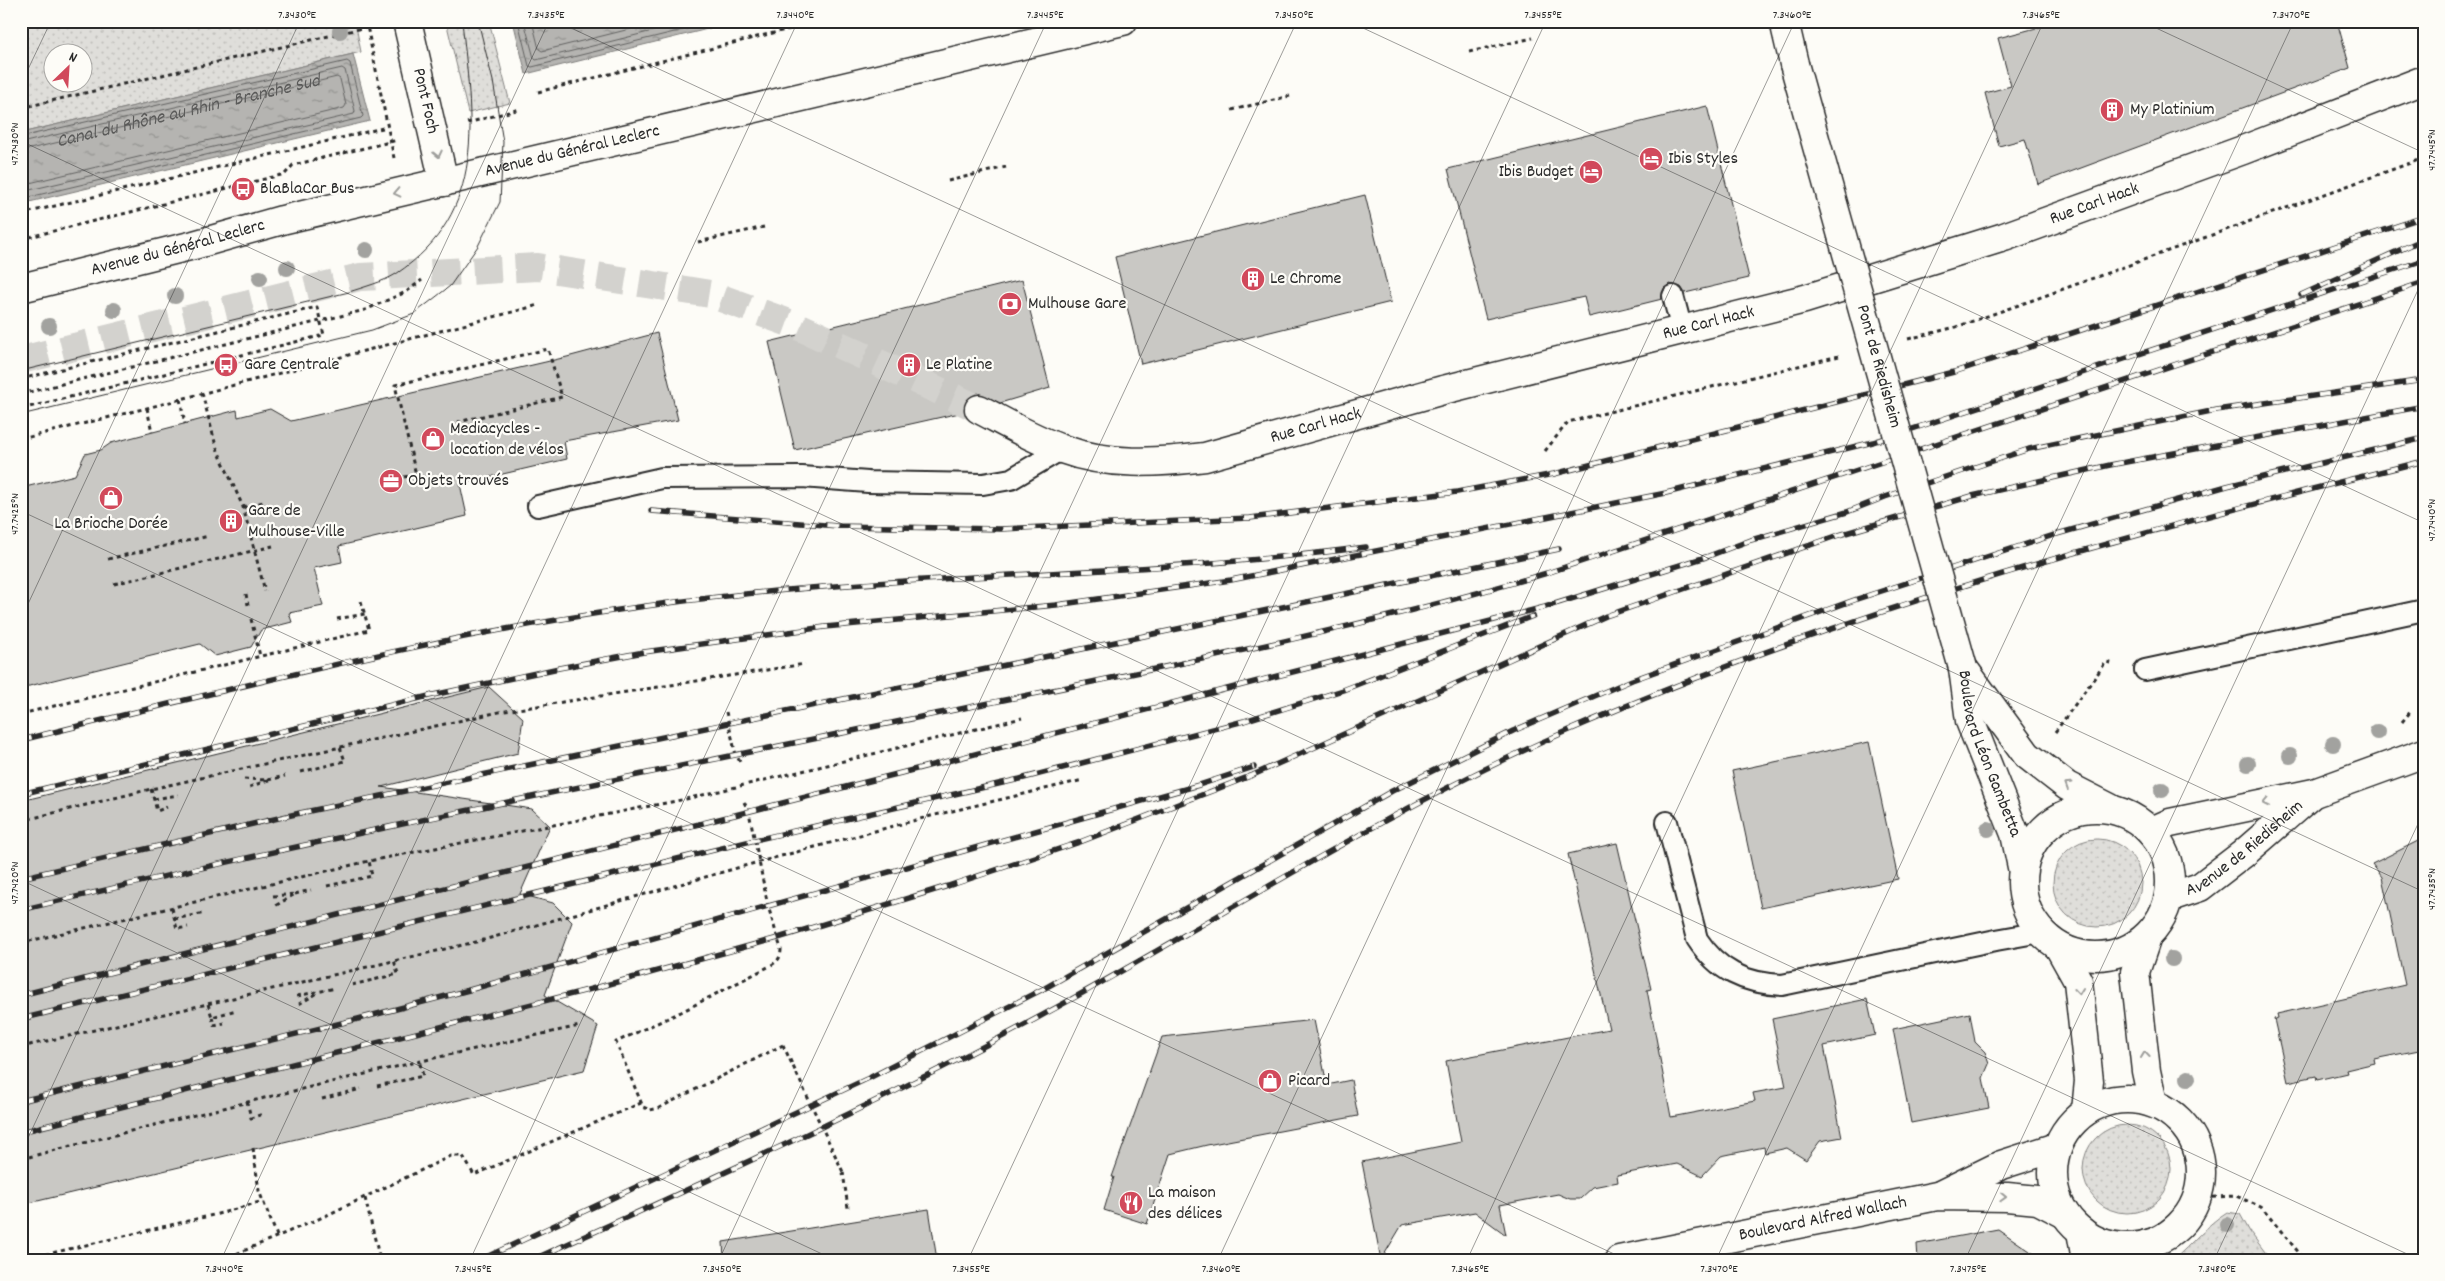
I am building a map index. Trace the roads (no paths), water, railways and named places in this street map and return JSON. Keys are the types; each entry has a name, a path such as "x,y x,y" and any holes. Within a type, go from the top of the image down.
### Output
{"main road":[{"name":"Pont Foch","path":"407,21 444,182"},
{"name":"Avenue du Général Leclerc","path":"21,288 194,246 282,220 1123,21"},
{"name":"Pont de Riedisheim","path":"1784,21 1794,64 1963,668"},
{"name":"Rue Carl Hack","path":"980,409 1062,449 1103,460 1132,463 1171,462 1205,457 1443,390 1805,299 2004,238 2243,150 2424,80"},
{"name":"Boulevard Léon Gambetta","path":"1963,668 2027,755 2067,786 2111,808"},
{"name":"Boulevard Léon Gambetta","path":"1963,668 1970,721 2015,834 2022,867"},
{"name":"Avenue de Riedisheim","path":"2152,831 2170,823 2314,793 2424,753"},
{"name":"Avenue de Riedisheim","path":"2170,897 2200,887 2243,854 2314,793"},
{"path":"2050,940 2081,956 2105,956 2127,950 2146,937 2162,919 2170,897 2171,873 2164,851 2152,831 2133,816 2111,808 2088,807 2065,814 2045,826 2031,845 2022,867 2022,890 2028,913 2050,940 2078,981 2089,1081 2086,1111"},
{"path":"2146,937 2135,972 2146,1071 2153,1103"},
{"path":"2073,1223 2102,1242 2146,1252 2186,1219 2197,1198 2202,1176 2199,1152 2189,1132 2173,1114 2153,1103 2130,1098 2107,1101 2086,1111 2068,1126 2057,1147 2053,1169 2055,1193 2073,1223 2086,1260"},
{"name":"Boulevard Alfred Wallach","path":"1936,1196 2001,1165 2057,1147"},
{"name":"Boulevard Alfred Wallach","path":"1619,1260 1936,1196 2007,1196 2038,1200 2073,1223"}],"lane":[{"path":"1673,296 1682,330"},
{"path":"538,506 662,478 802,477 868,482 983,484 1011,479 1062,449"},
{"path":"2145,670 2424,610"},
{"path":"1667,822 1697,939 1706,953 1716,962 1742,979 1760,984 1782,985 1996,940 2050,940"}],"water":[{"path":"513,21 740,21 526,74"},
{"name":"Canal du Rhône au Rhin - Branche Sud","path":"353,54 370,121 21,204 21,133"}],"tunnel":[{"path":"21,360 360,277 538,267 710,294 800,327 979,409"}],"tram line":[{"path":"21,371 349,292 396,274 426,249 447,222 460,192 468,161 470,127 469,93 462,21"},
{"path":"21,415 372,330 414,314 450,286 478,246 500,202 503,142 493,81 478,21"}],"railway":[{"path":"651,511 838,526 1001,529 1250,518 1457,492 1554,474 1954,372 2424,217"},
{"path":"2301,295 2424,239"},
{"path":"21,794 433,695 644,652 825,627 1056,605 1231,580 1666,493 1873,442 2424,260"},
{"path":"21,910 249,857 592,784 1166,667 1319,633 1471,595 1547,573 2424,282"},
{"path":"21,995 901,773 1545,607 1706,557 1751,540 1847,512 1885,497 2029,449 2216,410 2424,380"},
{"path":"21,1132 584,991 778,938 948,886 1080,842 1253,775 1606,616 1839,535 1972,496 2110,465 2424,406"},
{"path":"480,1260 871,1077 1045,988 1392,791 1513,731 1632,680 1857,599 2057,534 2227,486 2424,438"},
{"path":"532,1260 782,1146 967,1055 1095,986 1360,834 1427,798 1565,732 1669,689 1881,612 2097,546 2424,461"},
{"path":"21,740 368,657 542,622 630,608 799,589 1204,564 1366,547"},
{"path":"21,878 300,813 1559,549"},
{"path":"21,1019 755,840 1020,779 1244,721 1343,690 1533,616"},
{"path":"21,1101 469,990 1199,785 1254,767"}],"place":[{"name":"My Platinium","path":"2112,110"},
{"name":"Ibis Styles","path":"1651,159"},
{"name":"Ibis Budget","path":"1591,172"},
{"name":"BlaBlaCar Bus","path":"243,189"},
{"name":"Le Chrome","path":"1253,279"},
{"name":"Mulhouse Gare","path":"1010,304"},
{"name":"Gare Centrale","path":"226,365"},
{"name":"Le Platine","path":"909,365"},
{"name":"Mediacycles - location de vélos","path":"433,439"},
{"name":"Objets trouvés","path":"391,481"},
{"name":"La Brioche Dorée","path":"111,498"},
{"name":"Gare de Mulhouse-Ville","path":"231,521"},
{"name":"Picard","path":"1270,1081"},
{"name":"La maison des délices","path":"1131,1203"}]}
